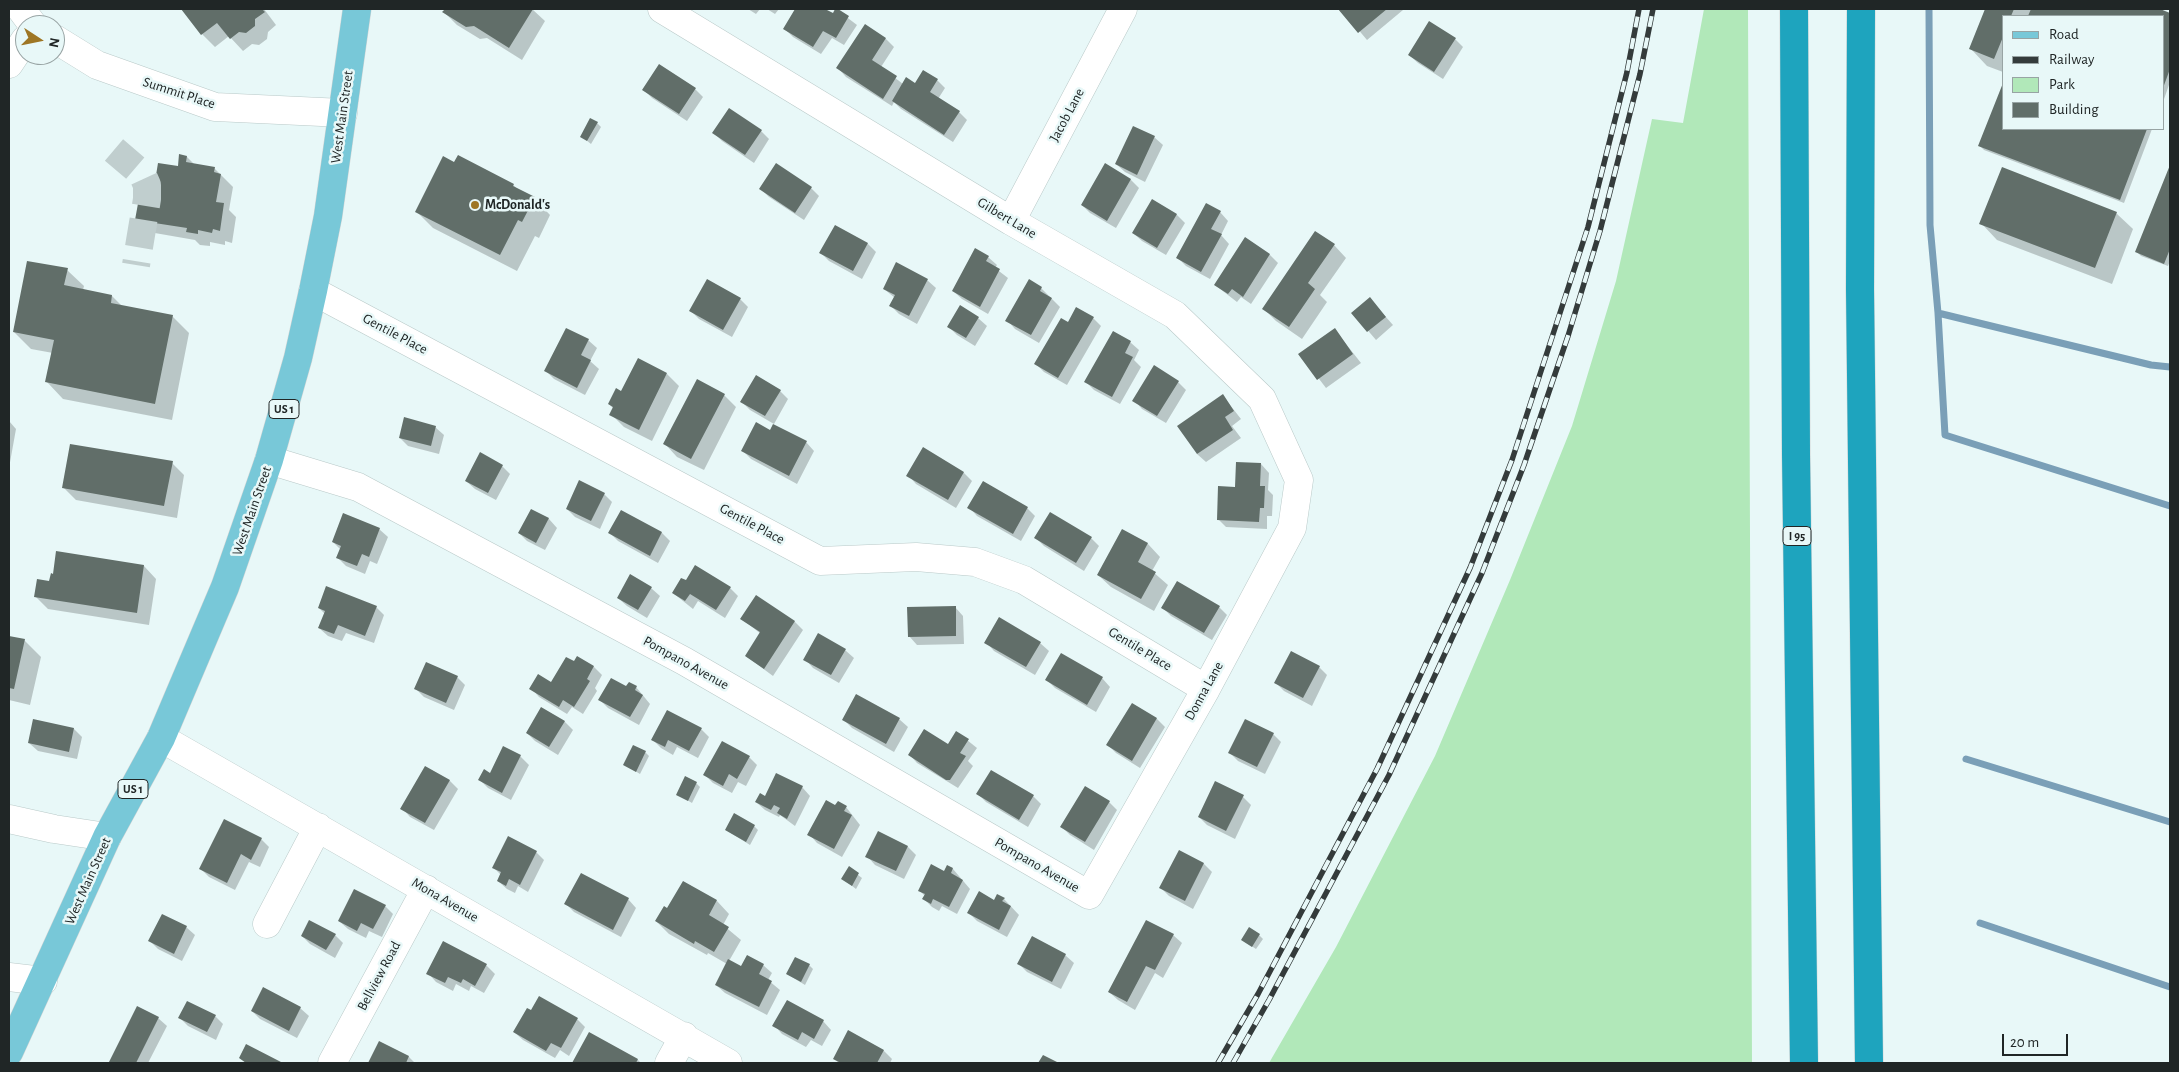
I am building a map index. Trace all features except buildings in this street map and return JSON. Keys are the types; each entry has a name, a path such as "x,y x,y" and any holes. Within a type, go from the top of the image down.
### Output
{"highway":[{"name":"I 95","path":"1794,9 1796,454 1804,1063"},
{"path":"1861,9 1860,289 1869,1063"}],"main road":[{"name":"West Main Street","path":"9,1052 107,837 161,738 225,587 269,460 298,358 326,228 358,9"}],"street":[{"name":"Gilbert Lane","path":"662,9 1011,221 1175,315 1262,399 1299,480"},
{"name":"Jacob Lane","path":"1011,221 1123,9"},
{"name":"Summit Place","path":"65,45 97,65 215,107 343,114"},
{"name":"Gentile Place","path":"313,291 820,561 916,557 974,562 1024,580 1206,689"},
{"name":"Pompano Avenue","path":"269,460 358,487 684,661 1089,895"},
{"name":"Donna Lane","path":"1089,895 1206,689 1292,528 1299,480"},
{"name":"Mona Avenue","path":"161,738 684,1036 728,1063"},
{"path":"9,818 54,829 107,837"},
{"path":"267,924 318,827"},
{"name":"Bellview Road","path":"332,1063 426,889"},
{"path":"9,977 43,981"},
{"path":"669,1063 684,1036"}],"green space":[{"path":"1704,9 1748,9 1752,1063 1269,1063 1336,947 1435,756 1510,580 1572,426 1616,281 1652,119 1683,123"}],"waterway":[{"path":"1929,9 1930,225 1938,313 2151,365 2170,367"},
{"path":"1938,313 1945,435 2170,506"},
{"path":"1966,759 2170,822"},
{"path":"1980,923 2170,987"}],"tunnel":[{"path":"114,150 142,174 147,185 147,199 136,265"}],"railway":[{"path":"1218,1063 1258,994 1377,769 1470,568 1512,460 1588,227 1627,72 1639,9"},
{"path":"1233,1063 1269,1000 1389,775 1482,573 1524,465 1568,336 1600,231 1640,74 1653,9"}],"place":[{"name":"McDonald's","path":"475,205"}]}
